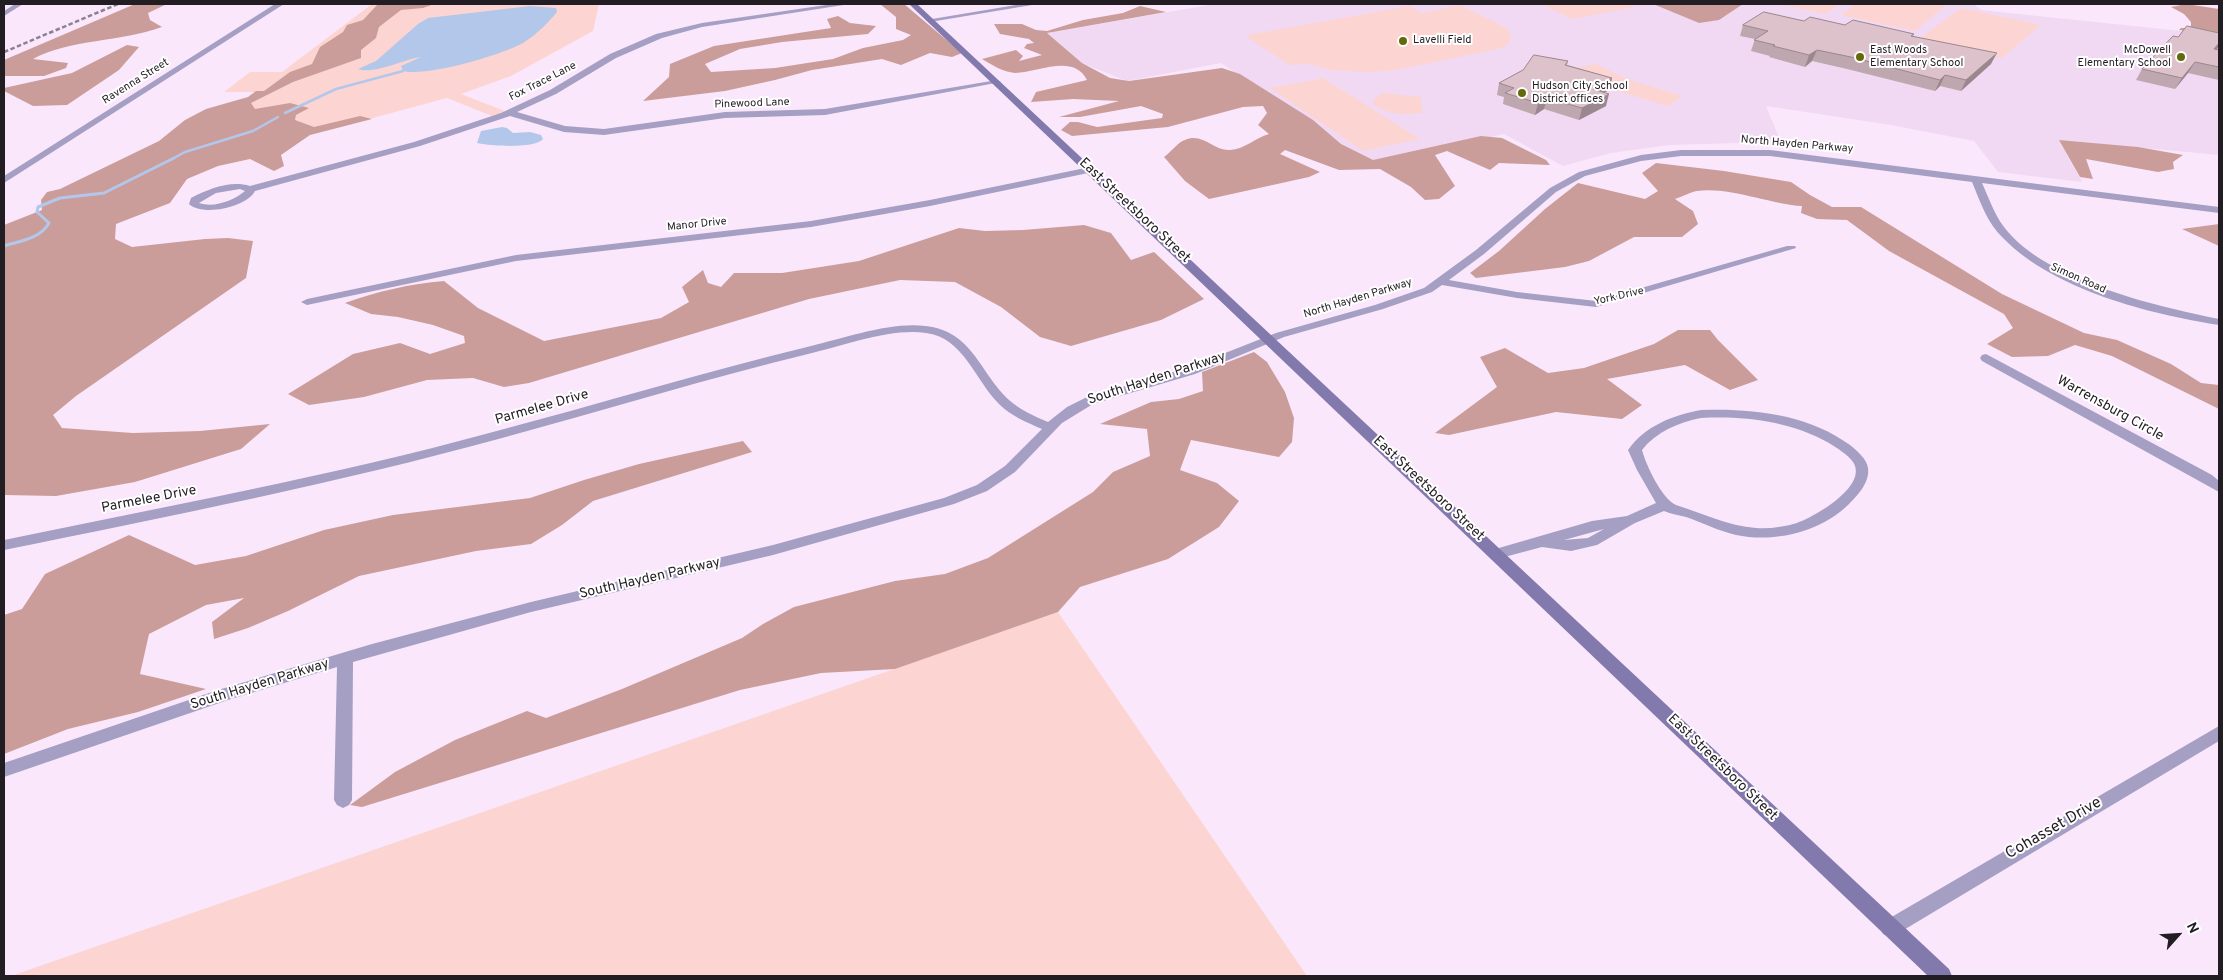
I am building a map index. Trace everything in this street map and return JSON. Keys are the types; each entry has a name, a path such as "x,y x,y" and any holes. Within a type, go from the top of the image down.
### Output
{"main road":[{"name":"East Streetsboro Street","path":"913,4 1942,976"}],"street":[{"path":"4,14 20,4"},
{"name":"Ravenna Street","path":"4,180 280,4"},
{"name":"Fox Trace Lane","path":"250,189 247,195 228,203 203,207 194,204 199,196 218,190 240,186 250,189 425,142 510,113 561,88 613,56 659,36 702,25 846,4"},
{"path":"930,20 1034,4"},
{"name":"Pinewood Lane","path":"510,113 564,129 604,132 725,115 825,112 997,82"},
{"name":"North Hayden Parkway","path":"1270,340 1413,296 1442,282 1553,190 1582,174 1631,160 1681,153 1768,149 1976,179 2219,210"},
{"name":"Manor Drive","path":"307,302 516,258 810,224 930,203 1090,170"},
{"name":"Simon Road","path":"1976,179 1995,222 2013,241 2045,264 2078,281 2124,298 2219,322"},
{"name":"York Drive","path":"1442,282 1517,296 1596,304 1791,248"},
{"name":"Parmelee Drive","path":"4,545 178,511 344,474 516,431 726,371 901,329 926,329 943,333 958,340 1001,400 1020,414 1049,428"},
{"name":"South Hayden Parkway","path":"4,770 224,695 483,619 777,549 949,501 982,488 1010,470 1049,428 1071,410 1089,401 1191,371 1270,340"},
{"name":"Warrensburg Circle","path":"1986,358 2207,478 2219,488"},
{"path":"1497,554 1513,547 1542,542 1564,546 1600,539 1630,520 1665,505 1740,531 1781,531 1809,524 1834,511 1853,491 1861,476 1861,466 1850,451 1831,439 1798,423 1763,417 1697,415 1663,428 1646,439 1635,450 1637,460 1665,505"},
{"path":"343,800 346,659"},
{"name":"Cohasset Drive","path":"1890,928 1998,862 2219,734"}],"shaded area":[{"path":"135,4 167,4 148,13 150,20 162,27 130,36 79,44 47,52 33,59 68,63 66,68 44,76 4,76 4,60"},
{"path":"372,4 599,4 593,31 511,76 461,94 510,113 497,118 447,98 310,135 227,113 256,92 224,92 250,72 282,72"},
{"path":"378,4 434,4 423,8 401,10 379,27 376,38 361,50 361,58 293,82 251,103 255,109 290,103 309,108 296,115 295,120 314,127 360,116 372,119 310,135 281,155 284,166 274,171 250,159 218,166 187,179 170,203 116,224 115,239 132,247 205,239 228,238 253,241 246,278 76,396 53,415 62,428 133,433 200,431 270,424 241,449 135,482 56,496 4,495 4,225 42,210 41,200 47,192 60,189 159,141 185,120 206,109 248,97 256,91 264,91 290,72 312,64 320,47 343,32 347,25 363,20"},
{"path":"880,4 904,4 962,53 952,57 930,53 901,65 882,59 812,70 725,91 643,101 669,77 670,64 714,46 831,28 827,19 838,16 850,23 876,26 868,34 782,42 740,49 705,64 711,72 775,68 833,59 863,48 903,40 911,35 896,29 896,17"},
{"path":"1215,4 1653,4 1699,23 1725,4 1974,4 1981,10 2219,35 2219,155 2059,140 2082,182 1998,172 1974,141 1891,125 1766,106 1783,147 1739,143 1669,145 1611,153 1563,166 1504,134 1370,164 1221,63 1127,81 1082,63 1047,33"},
{"path":"1628,4 1636,7 1572,19 1543,5"},
{"path":"1653,4 1743,4 1719,20 1699,23"},
{"path":"1779,4 1840,4 1825,14"},
{"path":"1855,4 1947,4 1915,31 1841,15"},
{"path":"2186,4 2219,9 2219,35 2179,30 2181,28 2191,28 2191,22 2184,14 2171,7"},
{"path":"1460,5 1505,27 1511,34 1509,43 1502,48 1391,71 1365,72 1331,70 1308,64 1290,65 1248,38 1247,35 1409,6 1422,13"},
{"path":"1140,6 1166,12 1047,33 1082,63 1110,78 1129,81 1222,68 1240,74 1313,120 1341,144 1373,160 1481,136 1502,138 1546,160 1550,165 1499,163 1490,170 1447,151 1435,155 1455,186 1439,199 1425,200 1411,187 1380,169 1339,170 1285,150 1280,154 1320,172 1309,177 1209,199 1185,181 1164,157 1180,143 1191,138 1203,140 1224,150 1230,150 1240,148 1269,134 1258,125 1267,113 1263,106 1243,107 1168,127 1072,136 1061,130 1070,122 1097,127 1162,118 1163,114 1141,106 1080,117 1059,117 1119,101 1073,99 1031,102 1036,92 1087,80 1081,72 1064,66 1015,73 1002,70 982,59 1016,50 1023,56 1019,61 1042,55 1024,48 1027,44 1034,43 1029,39 1000,34 994,24 1022,24 1036,30 1047,31 1083,20 1123,13"},
{"path":"1961,8 2041,25 2002,58 1919,39"},
{"path":"127,45 139,47 119,70 67,105 33,106 4,91 4,88 72,73"},
{"path":"1596,64 1627,79 1683,96 1668,106 1580,80 1573,68"},
{"path":"1323,78 1420,139 1363,151 1270,88"},
{"path":"1383,93 1421,97 1422,113 1397,114 1385,111 1374,105 1373,100"},
{"path":"2059,140 2138,147 2183,155 2173,162 2174,169 2158,172 2086,159 2093,179 2080,177"},
{"path":"1656,163 1724,171 1791,182 1832,207 1861,207 2002,294 2084,333 2117,340 2171,364 2201,383 2219,385 2219,409 2112,356 2075,345 2048,356 2012,357 1987,344 2013,328 2004,314 1889,251 1847,220 1817,219 1801,213 1802,206 1735,193 1709,190 1697,191 1675,199 1693,211 1698,224 1682,237 1634,237 1589,261 1565,267 1476,278 1470,273 1499,251 1545,209 1578,183 1645,199 1658,191 1642,173"},
{"path":"2219,224 2219,246 2182,229"},
{"path":"1084,225 1111,233 1131,260 1154,252 1204,299 1161,320 1071,346 1040,337 1001,307 955,282 900,280 809,299 529,383 504,387 473,378 427,380 364,397 309,405 288,394 353,354 400,343 430,354 465,343 464,336 433,325 398,317 371,314 345,303 394,289 444,281 478,308 544,341 661,318 689,302 682,287 703,270 708,283 721,287 734,273 782,273 859,261 959,228 985,231"},
{"path":"1678,330 1710,330 1758,380 1730,390 1685,365 1607,379 1642,405 1622,419 1556,412 1449,435 1435,433 1497,387 1480,357 1505,348 1548,373 1584,368 1654,344"},
{"path":"1254,352 1267,362 1285,392 1294,418 1292,442 1279,457 1191,440 1180,470 1217,483 1239,501 1219,527 1168,559 1080,587 1058,612 895,669 821,673 740,690 362,807 350,805 395,772 455,740 527,711 546,718 622,689 742,638 794,607 895,581 945,574 988,558 1093,492 1113,472 1150,456 1147,429 1100,424 1151,402 1179,399 1203,391 1202,372"},
{"path":"743,441 752,452 593,501 562,525 531,544 476,551 359,576 288,611 248,628 214,639 212,622 244,598 206,605 149,634 140,674 206,689 138,712 68,729 4,754 4,615 22,609 45,574 129,535 195,565 246,556 324,530 393,515 530,498 639,464"},
{"path":"1058,612 1307,976 11,976"}],"water":[{"path":"530,6 556,8 557,12 528,40 513,48 464,64 428,71 403,71 401,66 421,57 372,70 358,69 376,61 418,24 428,18"},
{"path":"502,127 507,128 513,133 530,132 541,135 543,139 531,144 522,145 501,146 477,143 481,131"}],"building":[{"path":"1764,12 1804,21 1810,17 1845,25 1853,20 1914,34 1911,36 1997,53 1966,80 1945,75 1940,80 1851,57 1817,50 1809,55 1754,40 1768,31 1743,25"},
{"path":"2187,26 2219,33 2219,43 2214,49 2219,50 2219,67 2195,62 2182,78 2142,69 2173,36 2178,37"},
{"path":"1534,55 1568,61 1565,65 1612,78 1593,89 1609,94 1582,108 1547,98 1538,103 1505,93 1514,88 1499,83 1523,70"}],"waterway":[{"path":"285,113 336,89 403,71"},
{"path":"172,159 185,152 253,131 278,117"},
{"path":"4,246 29,239 45,228 49,223 37,212 38,207 60,198 104,193 172,159"}],"railway":[{"path":"4,52 118,4"}],"place":[{"name":"Lavelli Field","path":"1403,41"},
{"name":"East Woods Elementary School","path":"1860,57"},
{"name":"McDowell Elementary School","path":"2181,57"},
{"name":"Hudson City School District offices","path":"1522,93"}]}
